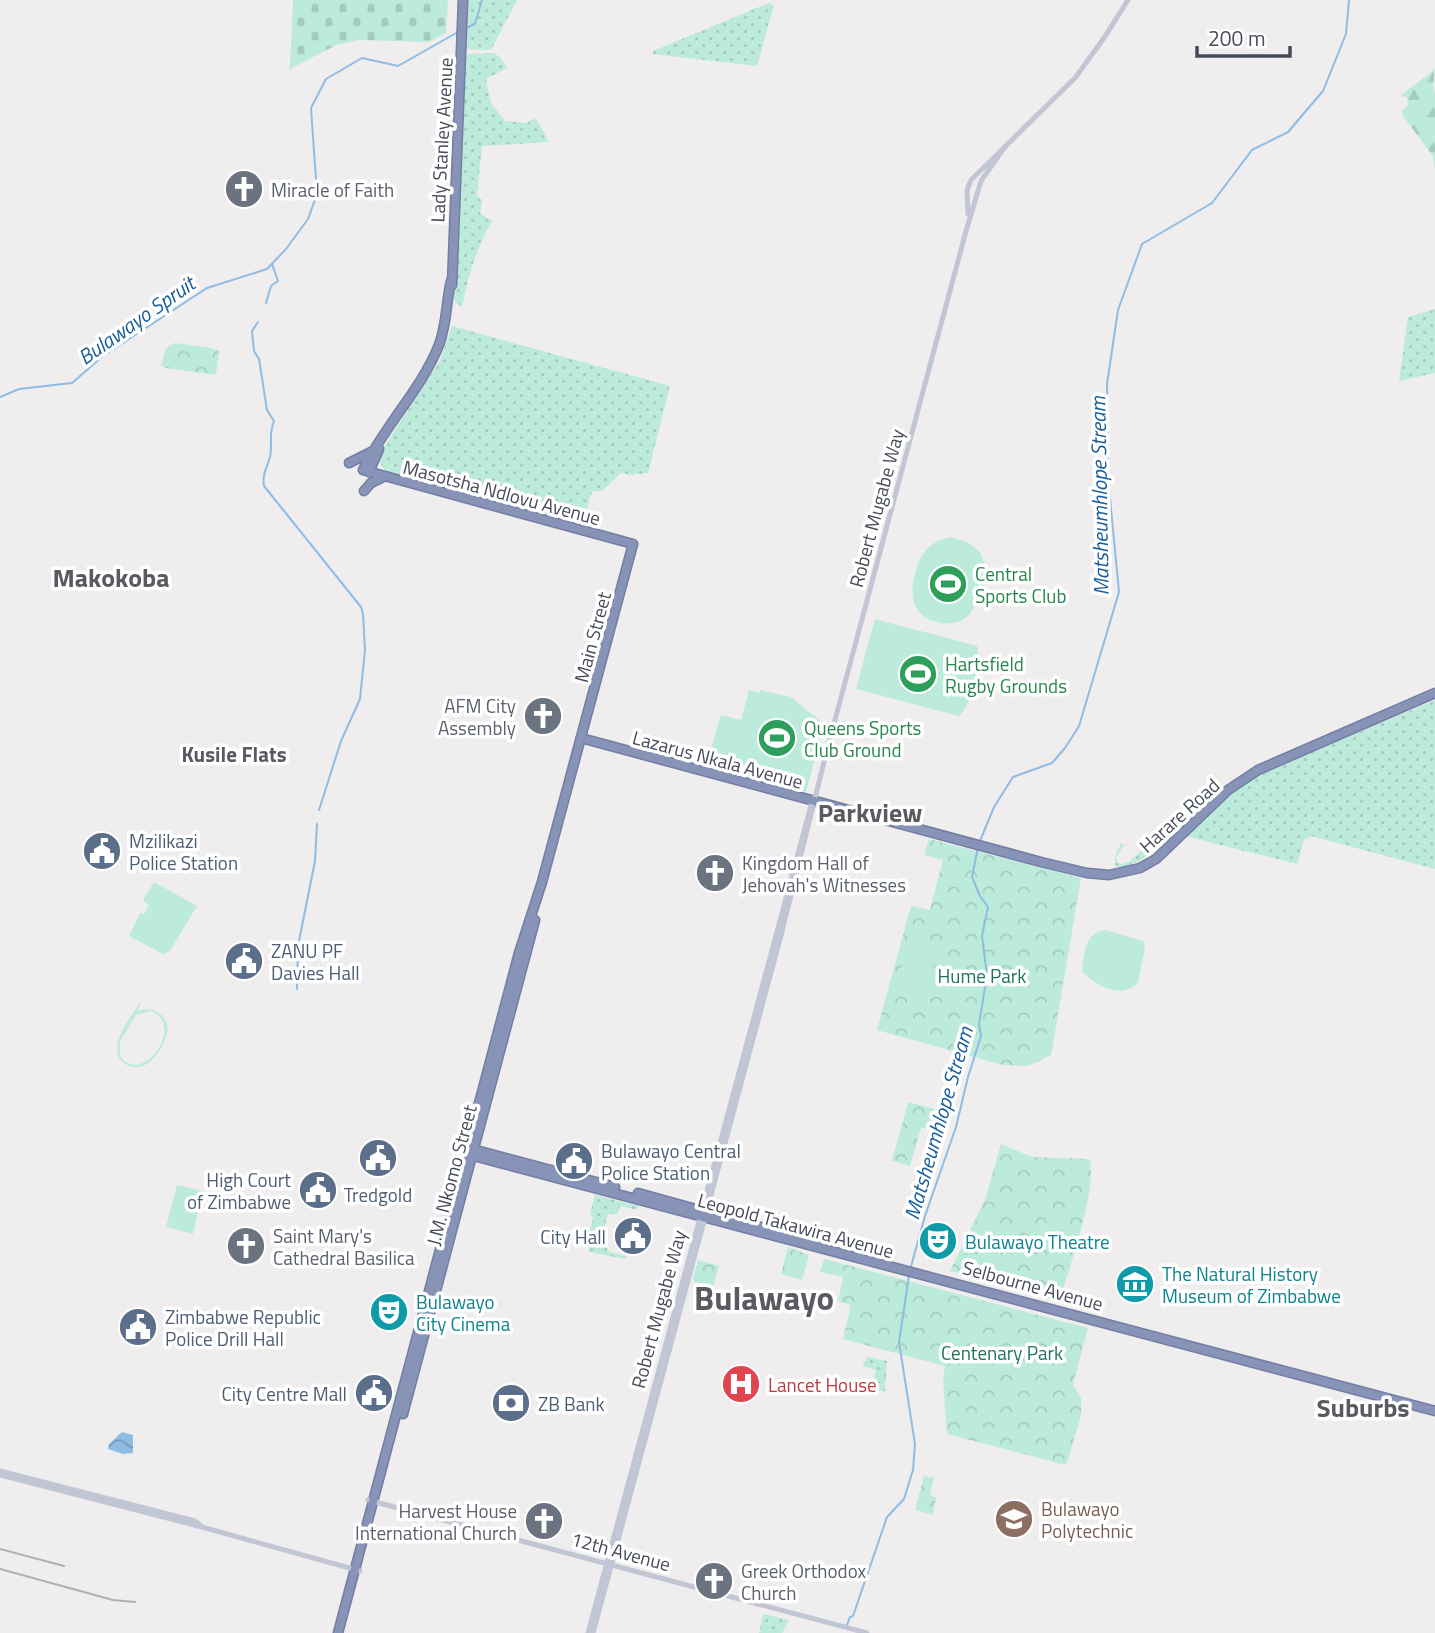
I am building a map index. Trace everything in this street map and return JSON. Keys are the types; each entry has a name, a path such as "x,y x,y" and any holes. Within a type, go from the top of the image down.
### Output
{"highway":[{"name":"Lady Stanley Avenue","path":"366,471 375,451 426,377 445,344 451,319 463,0"},
{"path":"349,463 375,451 385,477 371,483 364,491"},
{"name":"Masotsha Ndlovu Avenue","path":"366,471 633,544"},
{"name":"Main Street","path":"583,738 633,544"},
{"name":"Harare Road","path":"929,832 1087,873 1109,875 1140,868 1156,859 1228,790 1258,770 1435,693"},
{"name":"Lazarus Nkala Avenue","path":"583,738 815,798 929,832"},
{"name":"J.M. Nkomo Street","path":"341,1633 373,1502 583,738"},
{"name":"Leopold Takawira Avenue","path":"470,1152 911,1271"},
{"name":"Selbourne Avenue","path":"911,1271 1170,1337 1181,1343 1435,1411"}],"main road":[{"path":"1004,148 1084,67 1128,0"},
{"name":"Robert Mugabe Way","path":"965,231 967,190 981,169 1004,148"},
{"name":"Robert Mugabe Way","path":"591,1633 965,231 981,181 1004,148"},
{"path":"0,1473 195,1521 202,1527 358,1570"},
{"name":"12th Avenue","path":"373,1502 867,1633"}],"green space":[{"path":"293,0 448,0 446,33 429,42 360,40 336,45 290,69"},
{"path":"467,0 517,0 491,50 464,49"},
{"path":"769,3 774,6 757,66 653,54 653,51"},
{"path":"494,53 507,68 486,79 491,103 505,121 526,123 536,118 549,142 482,146 477,195 482,201 480,213 492,221 473,263 462,308 454,300 453,279 465,57 468,54"},
{"path":"1435,69 1435,169 1433,156 1403,116 1402,111 1408,105 1407,97 1400,96"},
{"path":"1435,309 1435,373 1399,381 1408,317"},
{"path":"452,326 670,386 648,473 621,473 602,491 592,491 581,528 388,474 380,463 380,453 440,361"},
{"path":"175,343 219,351 216,375 161,365 166,348"},
{"name":"Central Sports Club","path":"949,537 961,540 978,550 985,565 985,574 979,596 969,614 958,622 944,623 931,620 920,612 914,601 913,586 916,570 926,550"},
{"name":"Hartsfield Rugby Grounds","path":"875,619 977,646 978,662 974,683 968,702 959,716 856,689"},
{"path":"749,690 791,697 824,724 806,792 706,765 721,715 741,720"},
{"path":"1435,700 1435,869 1311,836 1304,840 1297,864 1185,836 1222,800 1254,777"},
{"path":"1169,829 1172,831 1140,861 1121,868 1115,865 1115,857 1121,843 1124,845 1116,857 1118,863 1123,864 1149,844 1153,847"},
{"name":"Hume Park","path":"929,839 1081,878 1051,1055 1028,1066 1003,1065 877,1030 911,906 930,910 943,860 924,855"},
{"path":"154,882 197,906 170,951 163,954 129,936 140,913 144,914 149,906 143,900"},
{"path":"1106,930 1143,941 1145,948 1138,983 1131,988 1116,991 1108,989 1094,982 1082,971 1087,944 1093,935"},
{"path":"909,940 938,947 926,994 897,987"},
{"path":"140,1003 137,1011 148,1009 158,1012 165,1019 168,1030 157,1054 145,1065 137,1067 121,1061 117,1046 122,1031","holes":["150,1011 160,1017 164,1027 163,1039 150,1059 140,1064 130,1064 120,1056 120,1041 136,1015"]},
{"path":"908,1102 934,1109 929,1129 921,1128 910,1166 892,1161"},
{"name":"Centenary Park","path":"1001,1144 1032,1157 1089,1159 1090,1188 1059,1302 950,1271 985,1200"},
{"path":"177,1185 203,1191 193,1234 166,1227"},
{"path":"595,1195 638,1206 637,1210 620,1206 617,1214 608,1214 602,1235 608,1251 626,1256 625,1259 589,1252 589,1245 583,1241 585,1230 591,1228 593,1218 590,1214"},
{"path":"788,1247 809,1255 802,1280 781,1274"},
{"name":"Centenary Park","path":"824,1259 1088,1328 1073,1385 1081,1398 1081,1416 1066,1465 947,1434 943,1380 945,1366 843,1339 851,1305 838,1301 843,1277 820,1272"},
{"path":"698,1260 719,1266 713,1286 695,1282 693,1279"},
{"path":"868,1357 887,1361 885,1392 874,1389 872,1385 876,1370 862,1366"},
{"path":"924,1476 934,1478 930,1495 936,1498 933,1515 915,1510"},
{"path":"763,1614 789,1620 782,1633 759,1633"}],"water":[{"path":"122,1432 133,1435 133,1453 123,1454 108,1449 109,1444"}],"waterway":[{"name":"Bulawayo Spruit","path":"466,28 475,24 482,0"},
{"name":"Matsheumhlope Stream","path":"980,841 994,807 1013,777 1052,763 1079,726 1119,592 1108,477 1107,384 1118,310 1142,244 1212,203 1252,150 1288,132 1323,91 1346,34 1349,0"},
{"name":"Bulawayo Spruit","path":"0,397 19,389 72,383 103,356 207,288 267,269 308,219 317,194 311,108 326,79 362,58 398,66 458,32"},
{"path":"266,303 271,286 278,281 272,264"},
{"path":"258,322 252,331 254,351 259,359 267,410 274,421 264,486 361,607 363,614 365,650 360,699 341,741 319,810"},
{"path":"297,989 298,946 315,861 317,824"},
{"name":"Matsheumhlope Stream","path":"910,1270 925,1216 956,1127 981,1036 979,1024 987,975 982,936 988,907 972,877 978,847"},
{"name":"Matsheumhlope Stream","path":"847,1625 853,1616 887,1517 904,1499 913,1470 915,1444 899,1342 909,1276"}],"railway":[{"path":"0,1549 64,1566"},
{"path":"0,1569 113,1600 135,1602"}],"place":[{"name":"Miracle of Faith","path":"244,189"},
{"name":"Central Sports Club","path":"948,584"},
{"name":"Hartsfield Rugby Grounds","path":"918,674"},
{"name":"AFM City Assembly","path":"543,716"},
{"name":"Queens Sports Club Ground","path":"777,738"},
{"name":"Mzilikazi Police Station","path":"102,851"},
{"name":"Kingdom Hall of Jehovah's Witnesses","path":"715,873"},
{"name":"ZANU PF Davies Hall","path":"244,961"},
{"name":"Tredgold","path":"378,1158"},
{"name":"Bulawayo Central Police Station","path":"574,1161"},
{"name":"High Court of Zimbabwe","path":"318,1190"},
{"name":"City Hall","path":"633,1236"},
{"name":"Bulawayo Theatre","path":"938,1241"},
{"name":"Saint Mary's Cathedral Basilica","path":"246,1246"},
{"name":"The Natural History Museum of Zimbabwe","path":"1135,1284"},
{"name":"Bulawayo City Cinema","path":"389,1312"},
{"name":"Zimbabwe Republic Police Drill Hall","path":"138,1327"},
{"name":"Lancet House","path":"741,1384"},
{"name":"City Centre Mall","path":"374,1393"},
{"name":"ZB Bank","path":"511,1403"},
{"name":"Bulawayo Polytechnic","path":"1014,1519"},
{"name":"Harvest House International Church","path":"544,1521"},
{"name":"Greek Orthodox Church","path":"714,1581"}],"district":[{"name":"Makokoba","path":"111,577"},
{"name":"Kusile Flats","path":"234,754"},
{"name":"Parkview","path":"870,812"},
{"name":"Bulawayo","path":"764,1298"},
{"name":"Suburbs","path":"1363,1407"}]}
